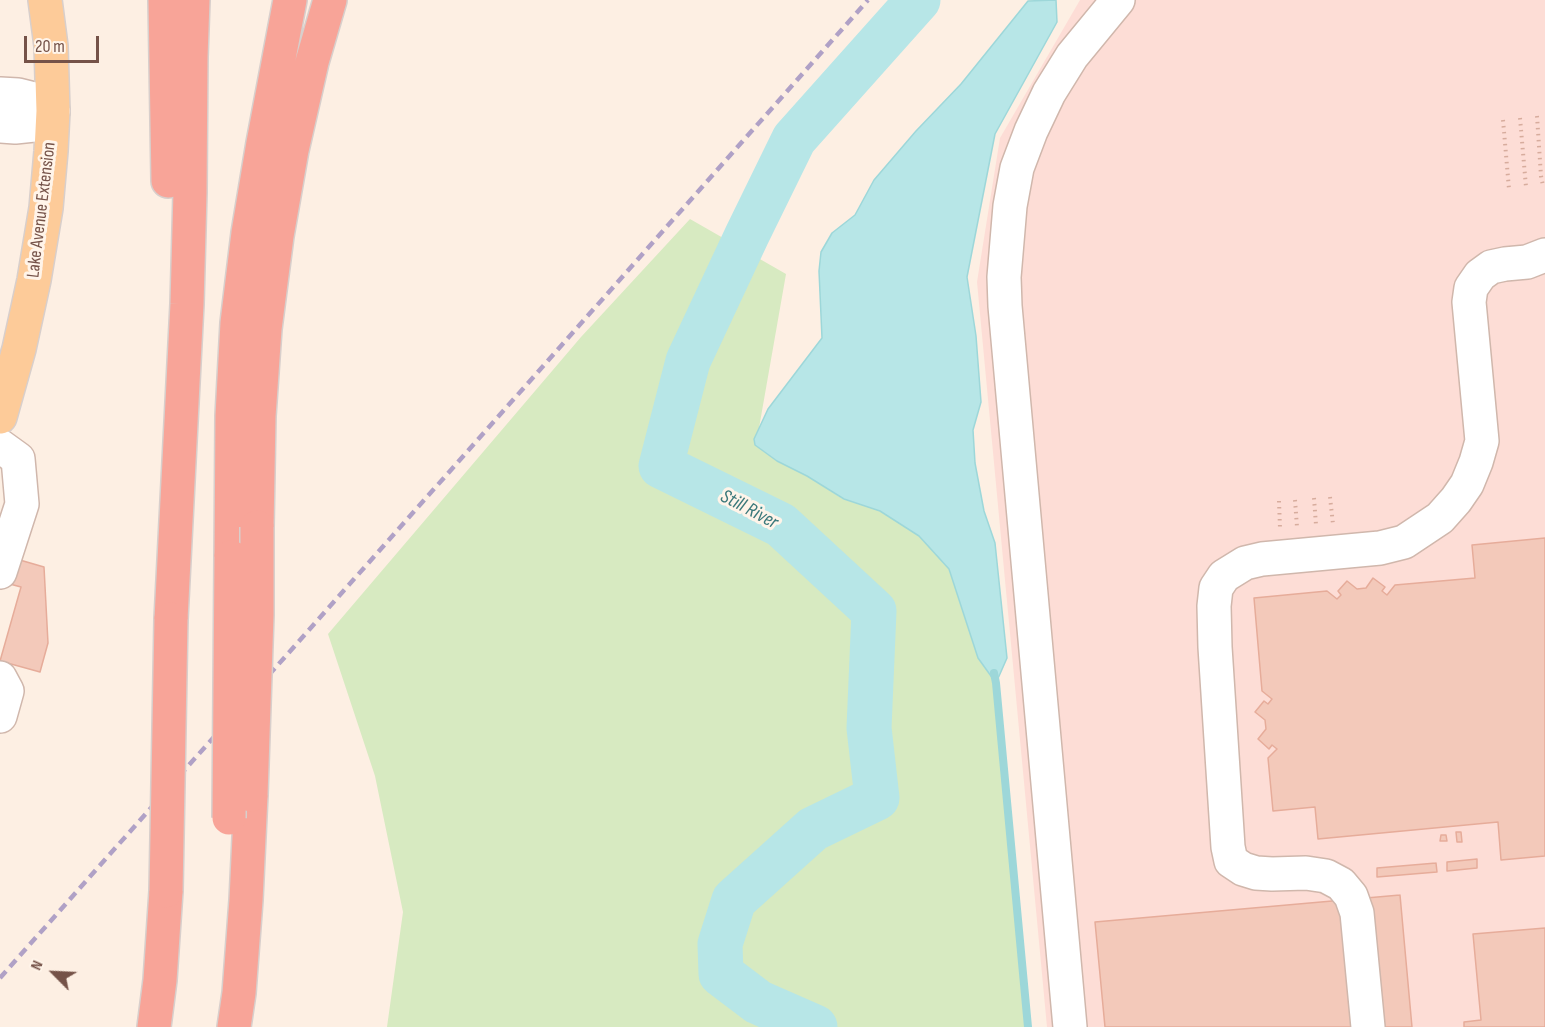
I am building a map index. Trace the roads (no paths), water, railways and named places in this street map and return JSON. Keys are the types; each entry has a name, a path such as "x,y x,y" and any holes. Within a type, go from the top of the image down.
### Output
{"highway":[{"path":"154,1027 160,980 166,891 171,619 165,0"},
{"path":"171,619 187,304 194,0"},
{"path":"234,1027 246,900 240,806 231,556 232,416 237,323 250,222 290,0"},
{"path":"214,1027 226,908 240,806 256,615 259,416 265,329 277,236 292,150 309,73 330,0"}],"main road":[{"name":"Lake Avenue Extension","path":"0,417 19,349 46,208 53,111 51,46 45,0"}],"street":[{"path":"1070,1027 1004,277 1010,206 1017,168 1031,131 1049,93 1072,56 1118,0"},
{"path":"0,94 18,94 38,100 53,111 34,125 0,126"},
{"path":"1368,1027 1357,913 1351,896 1341,884 1326,876 1306,873 1256,873 1243,869 1231,861 1228,847 1216,657 1214,606 1216,588 1224,576 1245,563 1262,559 1380,548 1404,542 1440,518 1467,484 1482,441 1469,302 1470,288 1480,275 1491,267 1527,262 1545,255"},
{"path":"0,446 18,459 22,504 0,573"},
{"path":"0,678 7,691 0,716"}],"water":[{"path":"1056,0 1057,22 995,134 967,277 976,336 981,402 973,430 975,463 984,511 995,543 1007,658 996,683 978,658 949,569 919,536 880,511 844,499 777,461 755,445 754,439 768,409 822,338 819,271 821,252 832,233 855,215 874,180 961,84 1028,1"}],"waterway":[{"name":"Still River","path":"815,1027 758,1002 721,974 720,944 734,900 813,829 877,798 869,728 874,611 781,525 661,466 688,361 794,139 918,0"},
{"path":"994,673 1028,1027"}],"railway":[{"path":"0,978 868,0"}]}
